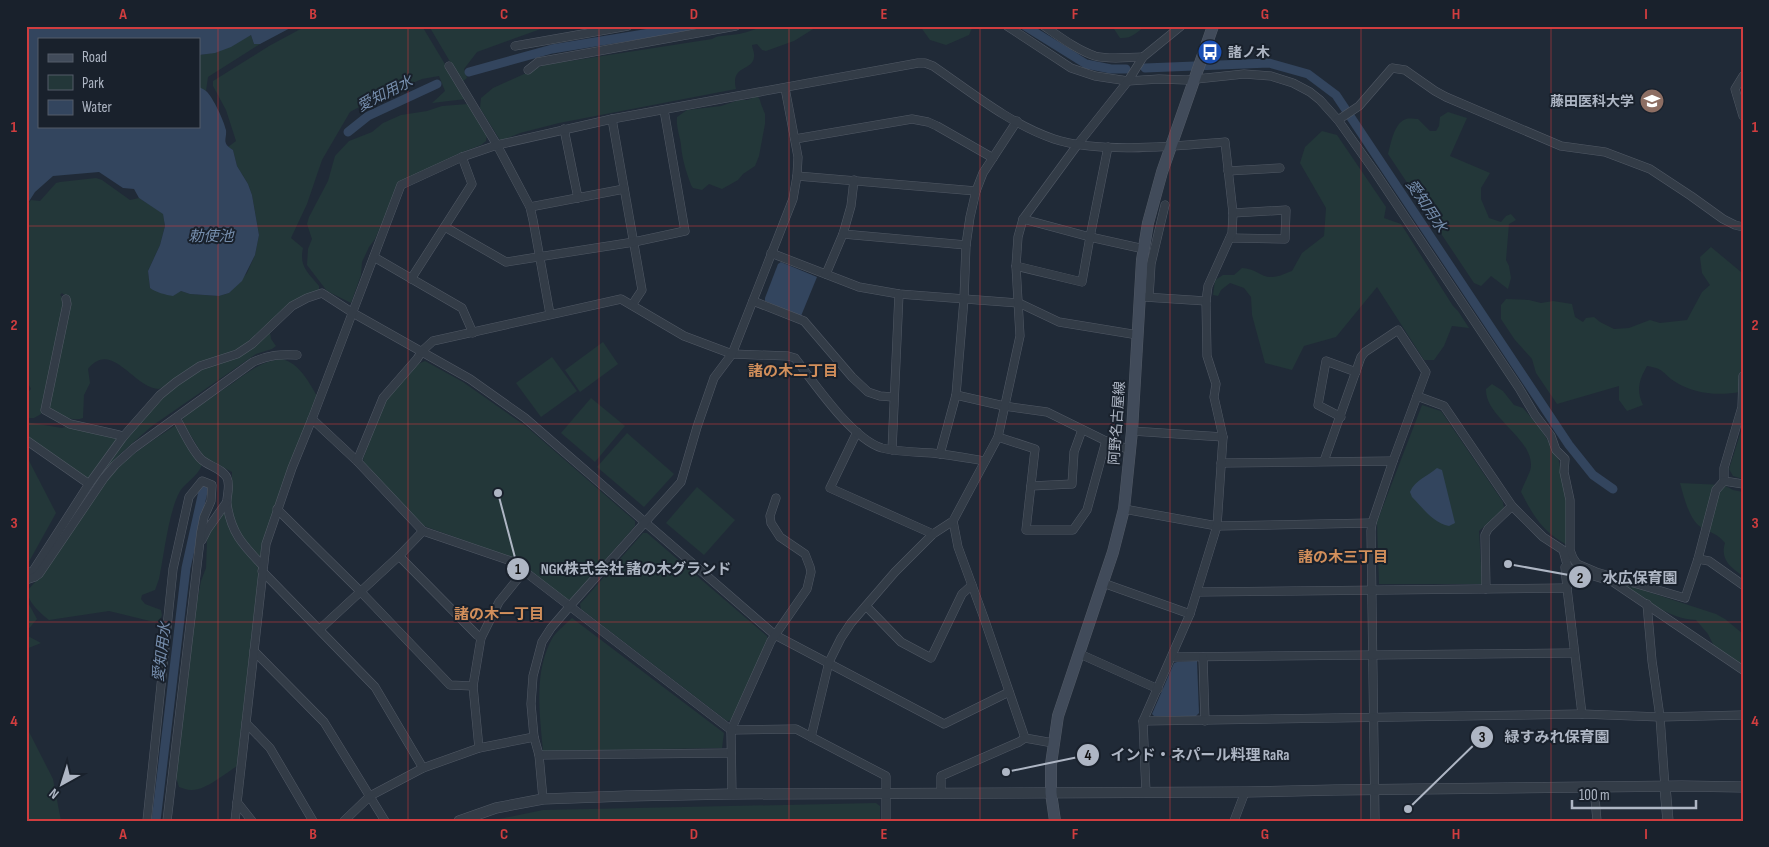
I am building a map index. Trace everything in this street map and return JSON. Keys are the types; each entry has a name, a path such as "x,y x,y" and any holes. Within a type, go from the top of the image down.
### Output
{"main road":[{"name":"阿野名古屋線","path":"1055,821 1051,793 1050,764 1058,716 1103,583 1124,509 1132,431 1138,336 1145,297 1144,249 1152,207 1213,26"}],"street":[{"path":"515,46 628,26"},
{"path":"528,70 538,62 736,26"},
{"path":"1007,26 1071,68 1095,76 1128,81 1244,74 1271,76 1282,78 1310,92 1320,100 1340,119 1535,415 1551,436 1556,450 1565,459 1564,472 1570,500 1570,550 1578,564 1596,572 1685,598 1698,559 1716,490 1724,481 1724,468 1742,407 1743,376"},
{"path":"1044,26 1083,51 1097,56 1112,58 1143,57"},
{"path":"811,737 829,662 851,623 895,572 933,534 953,521 998,437 1020,336 1016,266 1018,237 1023,218 1128,81 1143,57 1181,26"},
{"path":"235,821 266,544 292,468 401,185 462,157 496,145 564,129 612,118 925,63 933,66 1017,122 1054,139 1108,147 1172,146 1225,142 1233,213 1232,233 1208,286 1206,301 1207,356 1216,384 1214,397 1223,436 1217,526 1190,614 1143,721 1146,793"},
{"path":"449,66 530,207 534,220 550,314"},
{"path":"1340,119 1359,106 1392,68 1405,70 1434,91 1542,139 1561,146 1605,152 1656,172 1723,219 1743,227"},
{"path":"1743,76 1735,88 1743,116"},
{"path":"543,799 539,755 534,736 531,704 533,676 542,642 570,606 681,482 714,378 732,354 793,199 798,157 785,88"},
{"path":"445,227 506,262 634,242 685,231 664,110"},
{"path":"612,118 642,290 632,305"},
{"path":"795,139 912,119 937,126 993,158"},
{"path":"940,454 956,395 964,299 966,245 970,217 983,173 1017,122"},
{"path":"564,129 578,198"},
{"path":"1016,266 1082,282 1108,147"},
{"path":"412,279 472,184 462,157"},
{"path":"1228,171 1280,168"},
{"path":"797,176 976,192"},
{"path":"826,274 844,234 851,206 854,180"},
{"path":"530,207 624,189"},
{"path":"1165,205 1145,297 1206,301"},
{"path":"1230,238 1285,239 1286,210 1233,213"},
{"path":"1023,218 1090,237 1144,249"},
{"path":"844,234 966,245"},
{"path":"771,253 859,287 899,294 1019,303 1059,322 1138,336"},
{"path":"374,257 462,308 473,333"},
{"path":"26,573 33,571 89,484 123,437 160,395 200,366 237,354 252,344 292,306 322,293 353,313 470,379 525,418 775,635 944,724 1010,692"},
{"path":"892,450 899,294"},
{"path":"66,299 68,304 45,410 70,424 123,437"},
{"path":"357,461 383,398 422,351 433,342 621,299 684,336 732,354 788,356 794,358 857,432 873,444 892,450 940,454 985,461"},
{"path":"753,301 804,321 852,377 868,392 880,396 893,397"},
{"path":"1324,461 1361,356 1398,330 1426,372 1372,523 1374,821"},
{"path":"26,580 39,574 104,478 134,448 253,362 268,356 282,354 297,355"},
{"path":"1340,417 1318,405 1326,360 1356,372"},
{"path":"956,395 1004,406 1047,412 1106,441 1130,450"},
{"path":"1417,396 1444,406 1512,506 1543,537 1563,550 1568,568"},
{"path":"176,418 201,459 224,474 228,479 228,498 226,503 207,530 200,544"},
{"path":"312,419 357,461 423,531 511,561 731,730 796,729 886,776 886,821"},
{"path":"1031,486 1072,484 1074,452 1082,430"},
{"path":"1132,431 1223,436"},
{"path":"857,432 830,488 933,534"},
{"path":"998,437 1035,449 1026,530 1073,530 1087,510 1106,441"},
{"path":"26,440 89,484"},
{"path":"1221,463 1393,461"},
{"path":"147,821 173,569 189,497 202,481 212,485 211,501 204,517 195,572 187,658 167,821"},
{"path":"1724,481 1743,484"},
{"path":"732,794 731,730 775,635 807,589 811,572 805,554 780,537 771,524 770,516 776,498"},
{"path":"226,503 234,531 262,569 375,687 423,768"},
{"path":"1486,589 1484,535 1512,506"},
{"path":"1124,509 1217,526 1372,523"},
{"path":"278,510 360,591 450,685 473,686"},
{"path":"953,521 958,546 1025,738"},
{"path":"320,629 399,556 423,531"},
{"path":"399,556 481,638"},
{"path":"1698,559 1709,561 1743,585"},
{"path":"1582,714 1564,567 1613,582 1743,670"},
{"path":"479,748 473,686 481,638 499,602 524,571"},
{"path":"1103,583 1190,614"},
{"path":"866,606 901,642 931,658 962,594 972,585"},
{"path":"1198,592 1567,588"},
{"path":"1647,604 1652,661 1660,717 1668,821"},
{"path":"254,651 324,722 385,821"},
{"path":"1172,657 1574,653"},
{"path":"1080,654 1158,689"},
{"path":"1204,657 1205,721"},
{"path":"1143,721 1373,719 1582,714 1660,717 1743,715"},
{"path":"246,723 270,748 313,821"},
{"path":"344,821 370,796 423,768 479,748 534,736"},
{"path":"941,793 941,776 1025,738 1053,744"},
{"path":"539,755 731,753"},
{"path":"1594,787 1597,821"},
{"path":"460,821 496,808 543,799 732,794 1146,793 1743,787"},
{"path":"1234,821 1245,792"},
{"path":"237,802 252,821"}],"green space":[{"path":"306,26 422,26 466,99 432,103 445,91 439,76 422,79 370,101 350,112 322,160 307,204 291,238 303,248 303,265 319,286 319,290 290,304 243,346 159,389 149,387 123,367 106,359 97,361 88,369 90,383 84,395 83,418 69,418 47,407 68,298 62,293 60,295 66,305 41,414 34,418 26,418 26,394 31,389 26,379 26,206 31,200 40,201 56,183 96,178 102,180 130,200 139,198 163,213 165,226 160,245 148,271 150,288 168,295 181,291 190,294 219,296 229,293 247,273 255,255 259,235 252,195 248,184 237,166 233,150 228,147 236,141 226,110 213,86 213,81 269,46"},
{"path":"429,26 549,26 477,52 464,69 467,78 462,82"},
{"path":"762,26 818,26 794,41 766,51 762,50 757,44 752,45 753,61 736,76 736,89 559,123 520,133 503,140 500,140 480,108 481,98 493,88 544,65 735,35"},
{"path":"920,26 973,26 969,35 946,45 930,40"},
{"path":"1116,26 1145,26 1127,38 1120,38 1114,29"},
{"path":"251,35 254,44 260,44 208,77 206,91 200,88 200,55 221,50"},
{"path":"758,97 760,100 765,114 759,156 755,166 738,180 722,189 709,184 702,190 693,188 683,160 677,117 687,110 721,106"},
{"path":"468,104 487,135 486,141 399,183 375,239 362,262 361,275 351,303 327,291 307,265 308,249 312,239 307,224 328,181 335,156 349,141 372,132 383,123 401,115 427,111 442,106"},
{"path":"1448,112 1467,118 1450,156 1490,173 1481,188 1481,199 1489,218 1501,222 1506,216 1511,214 1516,220 1509,224 1506,260 1511,278 1508,289 1491,276 1481,286 1474,283 1388,154 1396,129 1402,121 1418,119 1430,131 1436,131 1439,126 1440,117"},
{"path":"1322,131 1337,135 1386,207 1384,218 1401,224 1469,328 1452,326 1444,346 1434,360 1424,360 1377,287 1336,337 1304,346 1292,370 1265,363 1252,315 1251,297 1244,288 1230,283 1221,290 1218,296 1213,295 1215,280 1223,275 1234,275 1242,268 1247,268 1268,277 1292,271 1302,253 1324,236 1326,208 1300,163 1305,147"},
{"path":"1711,247 1741,272 1743,332 1740,392 1714,394 1689,389 1674,381 1660,370 1647,366 1639,385 1643,405 1627,411 1619,400 1619,386 1557,404 1536,373 1532,359 1515,340 1501,319 1501,305 1506,299 1529,300 1541,303 1553,301 1572,304 1575,317 1583,322 1586,318 1594,317 1614,329 1629,328 1650,320 1660,323 1687,320 1702,292 1710,285 1702,273 1700,257"},
{"path":"270,332 271,339 276,346 256,354 152,426 119,455 95,485 92,484 115,450 158,399 201,368 227,360"},
{"path":"603,342 618,364 580,392 565,370"},
{"path":"552,357 577,391 541,417 516,383"},
{"path":"282,359 294,364 307,379 317,396 301,437 260,561 247,546 231,517 232,472 202,454 182,421 184,417 250,371 262,364"},
{"path":"425,361 463,382 527,427 635,521 635,526 571,599 566,599 513,558 424,526 365,465 363,459 386,397 418,364"},
{"path":"1492,384 1503,391 1514,405 1523,408 1540,428 1558,457 1567,496 1567,545 1545,529 1530,509 1521,492 1531,469 1529,456 1517,436 1493,409 1486,389"},
{"path":"591,398 625,426 595,462 561,433"},
{"path":"1422,405 1441,411 1503,502 1504,508 1479,531 1482,584 1379,584 1377,522"},
{"path":"26,422 62,428 68,426 118,438 90,478 83,478 26,437"},
{"path":"176,425 202,465 200,470 183,487 178,495 169,525 159,579 155,590 142,595 141,599 145,604 161,610 160,620 154,622 109,611 49,620 32,603 27,591 46,570 107,479 131,456"},
{"path":"1743,425 1743,479 1733,476 1729,469"},
{"path":"627,433 674,474 644,507 597,467"},
{"path":"26,455 56,513 26,567"},
{"path":"1680,483 1724,485 1733,490 1743,492 1743,576 1727,562 1724,554 1725,543 1702,528 1694,520"},
{"path":"697,487 735,520 704,555 666,523"},
{"path":"226,508 260,566 237,766 209,785 197,790 190,790 179,787 175,774 193,622 201,581 206,568 208,535"},
{"path":"643,533 647,533 767,636 768,641 733,720 727,721 581,609 580,604"},
{"path":"1621,583 1716,614 1725,619 1743,634 1743,667 1715,648 1708,634 1696,620 1686,619 1666,612"},
{"path":"26,599 37,619 26,632"},
{"path":"572,618 724,733 722,748 543,751 539,693 543,664 553,637"},
{"path":"26,635 41,643 26,649"},
{"path":"26,726 53,779 61,821 26,821"},
{"path":"876,803 880,806 880,821 489,821 543,810"}],"water":[{"name":"勅使池","path":"26,26 294,26 260,44 254,44 251,35 231,47 215,53 200,55 200,38 38,38 38,128 200,128 200,88 212,98 225,126 225,141 229,148 233,150 237,166 248,184 252,195 259,235 255,255 242,281 229,293 219,296 190,294 181,291 173,296 150,288 148,271 160,245 165,226 163,214 139,198 134,189 123,188 99,172 53,176 35,192 26,206"},
{"path":"781,262 817,277 801,316 765,301 778,264"},
{"path":"1437,468 1442,470 1455,523 1449,526 1438,522 1428,514 1412,497 1410,492 1418,481"},
{"path":"1197,661 1199,713 1196,716 1154,716 1152,714 1174,663"}],"waterway":[{"name":"愛知用水","path":"469,72 552,49 693,26"},
{"name":"愛知用水","path":"1025,26 1086,64 1111,69 1126,69"},
{"name":"愛知用水","path":"1145,68 1269,63 1308,74 1336,95 1569,445 1593,475 1613,489"},
{"name":"愛知用水","path":"348,132 368,116 437,84"},
{"name":"愛知用水","path":"156,821 186,568 204,487"}],"place":[{"name":"諸ノ木","path":"1210,52"},
{"name":"藤田医科大学","path":"1652,101"},
{"name":"NGK株式会社 諸の木グランド","path":"498,493"},
{"name":"水広保育園","path":"1508,564"},
{"name":"インド・ネパール料理 RaRa","path":"1006,772"},
{"name":"緑すみれ保育園","path":"1408,809"}],"district":[{"name":"諸の木二丁目","path":"793,371"},
{"name":"諸の木三丁目","path":"1343,557"},
{"name":"諸の木一丁目","path":"499,614"}]}
